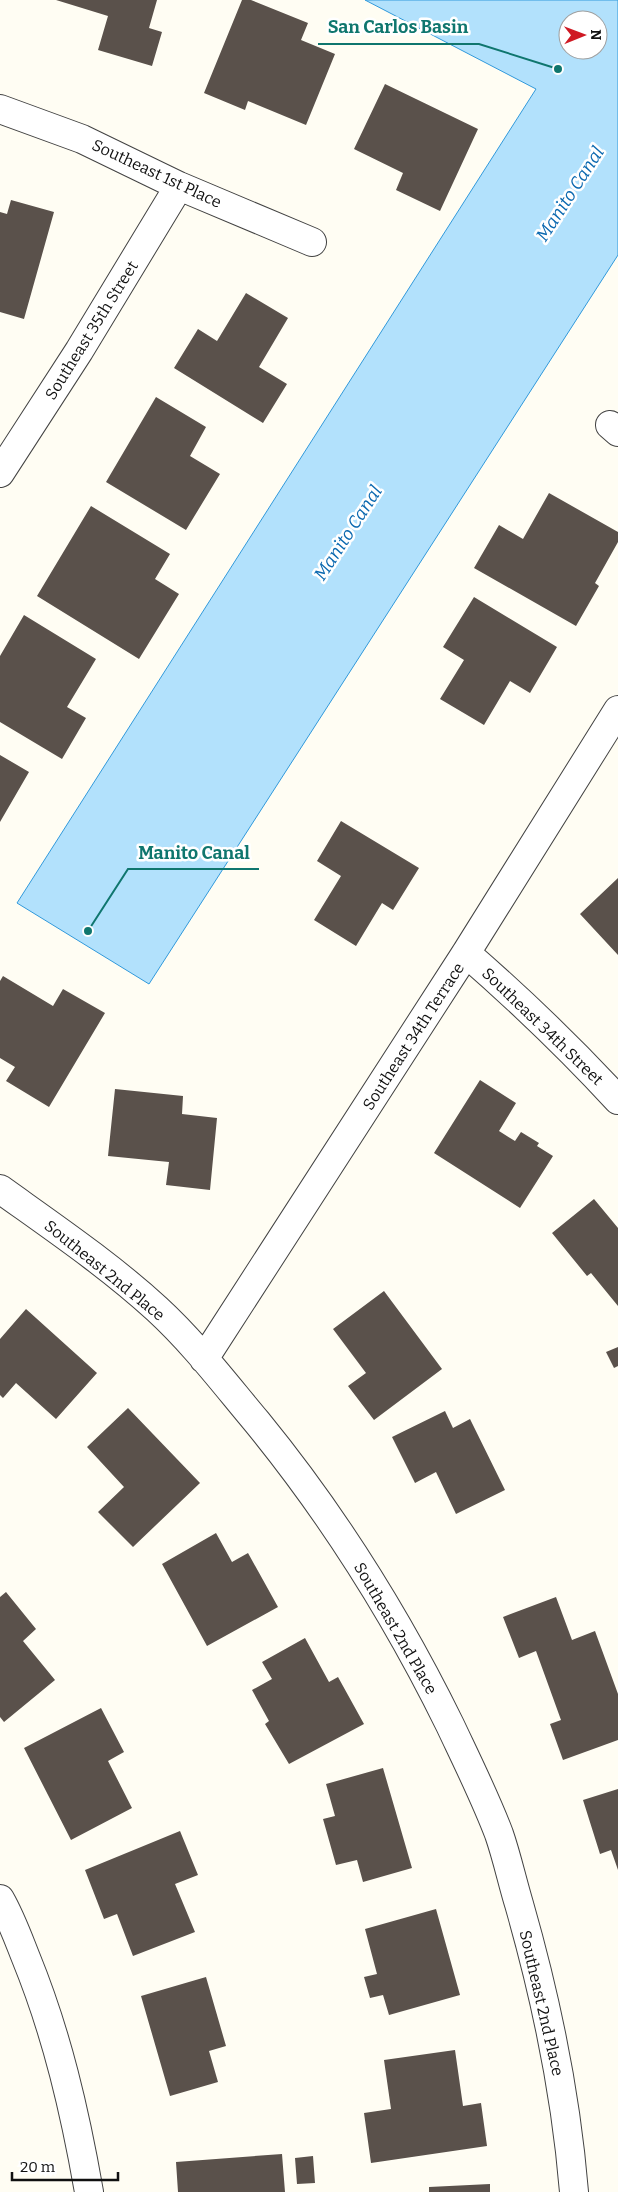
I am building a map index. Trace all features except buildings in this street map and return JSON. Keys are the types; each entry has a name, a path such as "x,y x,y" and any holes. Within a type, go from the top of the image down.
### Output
{"street":[{"name":"Southeast 1st Place","path":"0,109 82,139 179,186 312,242"},
{"name":"Southeast 35th Street","path":"0,474 79,351 179,186"},
{"name":"Southeast 34th Terrace","path":"204,1359 466,953 618,710"},
{"name":"Southeast 34th Street","path":"466,953 520,1000 618,1100"},
{"name":"Southeast 2nd Place","path":"0,1189 75,1243 158,1310 204,1359 284,1456 356,1557 420,1665 475,1777 499,1835 533,1953 559,2072 569,2133 574,2192"},
{"path":"0,1899 37,1984 60,2055 78,2127 89,2192"}],"water":[{"path":"365,0 618,0 618,255 149,984 17,903 536,89"}],"place":[{"name":"San Carlos Basin","path":"558,69"},
{"name":"Manito Canal","path":"88,931"}]}
